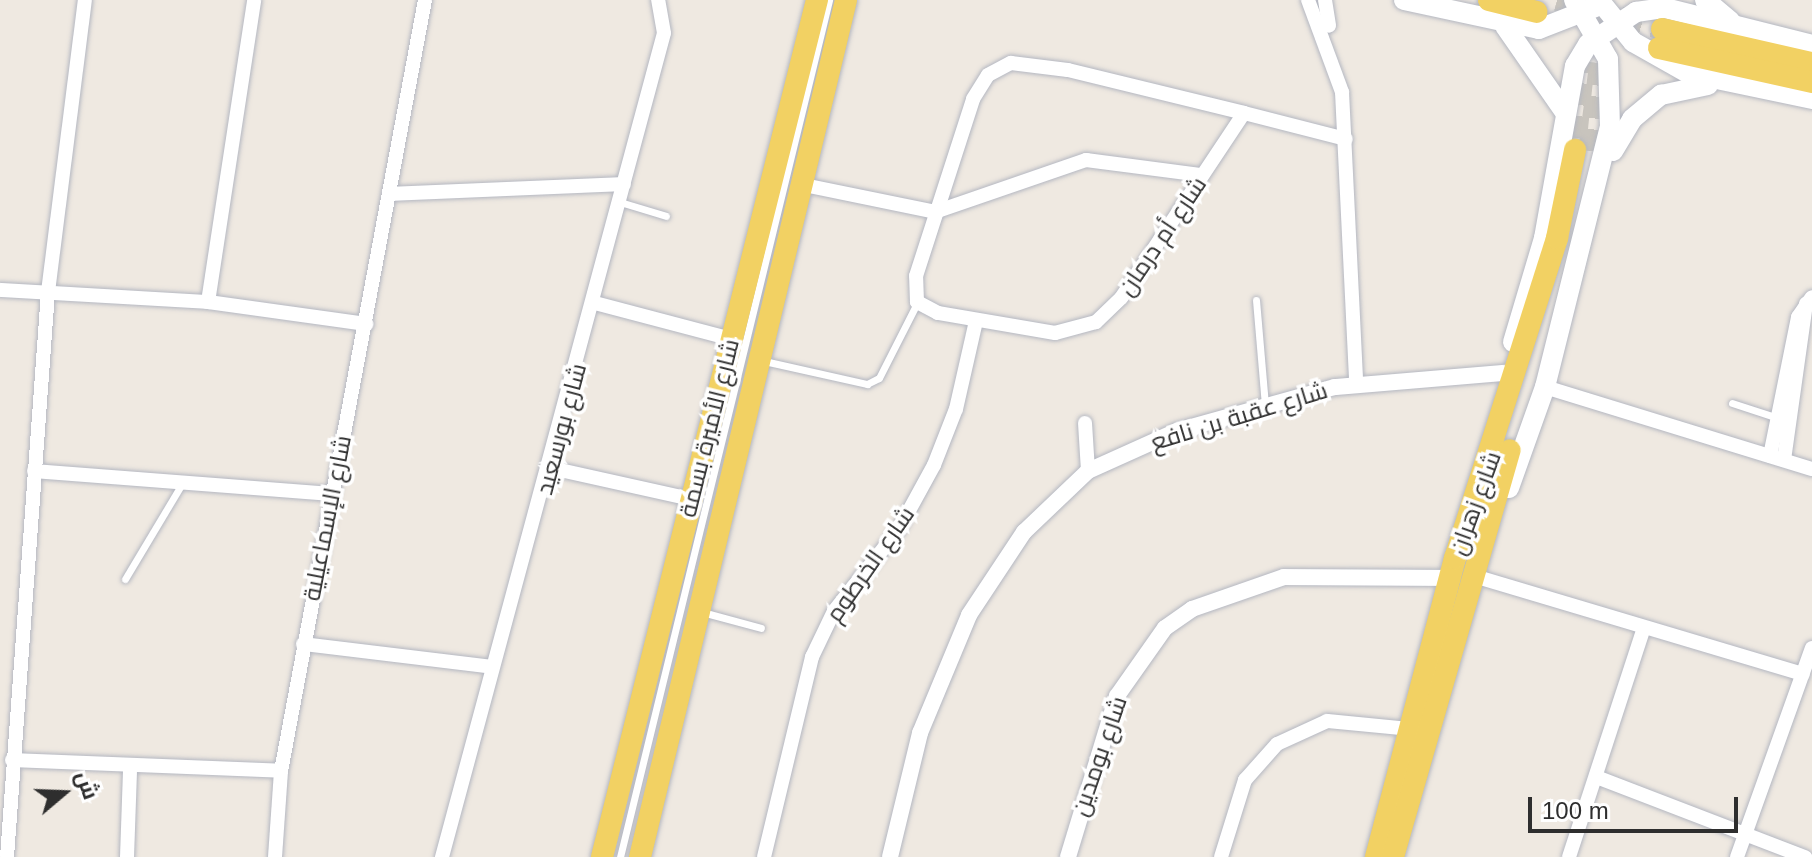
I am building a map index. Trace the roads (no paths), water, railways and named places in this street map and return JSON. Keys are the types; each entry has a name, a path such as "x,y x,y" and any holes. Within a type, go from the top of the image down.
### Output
{"main road":[{"name":"شارع الأميرة بسمة","path":"602,857 817,0"},
{"name":"شارع الأميرة بسمة","path":"640,857 758,360 804,185 846,0"},
{"path":"1404,0 1505,26 1539,29 1592,4"},
{"path":"1489,0 1537,12"},
{"path":"1705,0 1739,29"},
{"path":"1592,4 1688,73 1812,99"},
{"path":"1482,547 1545,387 1600,179 1613,87 1592,4"},
{"path":"1452,568 1503,373 1544,238 1564,111 1575,66 1598,35 1636,12 1665,8 1812,45"},
{"path":"1505,26 1564,111"},
{"path":"1812,63 1661,38 1812,82"},
{"path":"1600,179 1623,130 1661,95 1685,86 1744,85"},
{"name":"شارع زهران","path":"1376,857 1452,568 1553,252 1582,150 1482,547 1393,857"}],"street":[{"path":"7,857 48,292 85,0"},
{"path":"208,302 254,0"},
{"name":"شارع الإسماعيلية","path":"275,857 281,771 303,644 425,0"},
{"name":"شارع بورسعيد","path":"442,857 492,667 551,468 664,33 658,0"},
{"path":"1308,0 1346,92 1346,139 1355,227"},
{"path":"1325,0 1346,92 1361,383"},
{"path":"917,302 916,276 935,212 981,84 1011,63 1244,113 1346,139"},
{"name":"شارع أم درمان","path":"917,302 976,321 1055,333 1096,322 1121,298 1244,113"},
{"path":"804,185 935,212 1086,160 1202,175"},
{"path":"389,194 624,184"},
{"path":"0,290 208,302 366,324"},
{"path":"1777,458 1809,300"},
{"path":"1777,458 1778,418 1809,300"},
{"path":"595,303 731,339"},
{"name":"شارع الخرطوم","path":"764,857 812,657 834,611 899,529 934,465 956,409 976,321"},
{"name":"شارع عقبة بن نافع","path":"890,857 920,733 969,615 1024,532 1088,471 1177,431 1361,383 1503,373"},
{"path":"1545,387 1812,469"},
{"path":"1085,423 1088,471"},
{"path":"551,468 691,499"},
{"path":"34,471 184,480 331,494"},
{"name":"شارع بومدين","path":"1068,857 1117,696 1183,615 1219,595 1284,577 1452,568"},
{"path":"1474,576 1643,630 1803,674"},
{"path":"1569,857 1599,778 1643,630"},
{"path":"303,644 492,667"},
{"path":"1737,857 1812,648"},
{"path":"1221,857 1245,780 1277,744 1327,721 1410,729"},
{"path":"12,760 130,769 281,771"},
{"path":"127,857 130,769"},
{"path":"1599,778 1805,857"}],"lane":[{"path":"620,857 829,0"},
{"path":"620,202 666,216"},
{"path":"1256,300 1265,408"},
{"path":"758,360 867,384 879,378 917,302"},
{"path":"1732,403 1778,418"},
{"path":"125,579 184,480"},
{"path":"698,611 761,628"}],"tunnel":[{"path":"1557,0 1662,29"},
{"path":"1589,151 1602,49"},
{"path":"1576,138 1584,61"}]}
